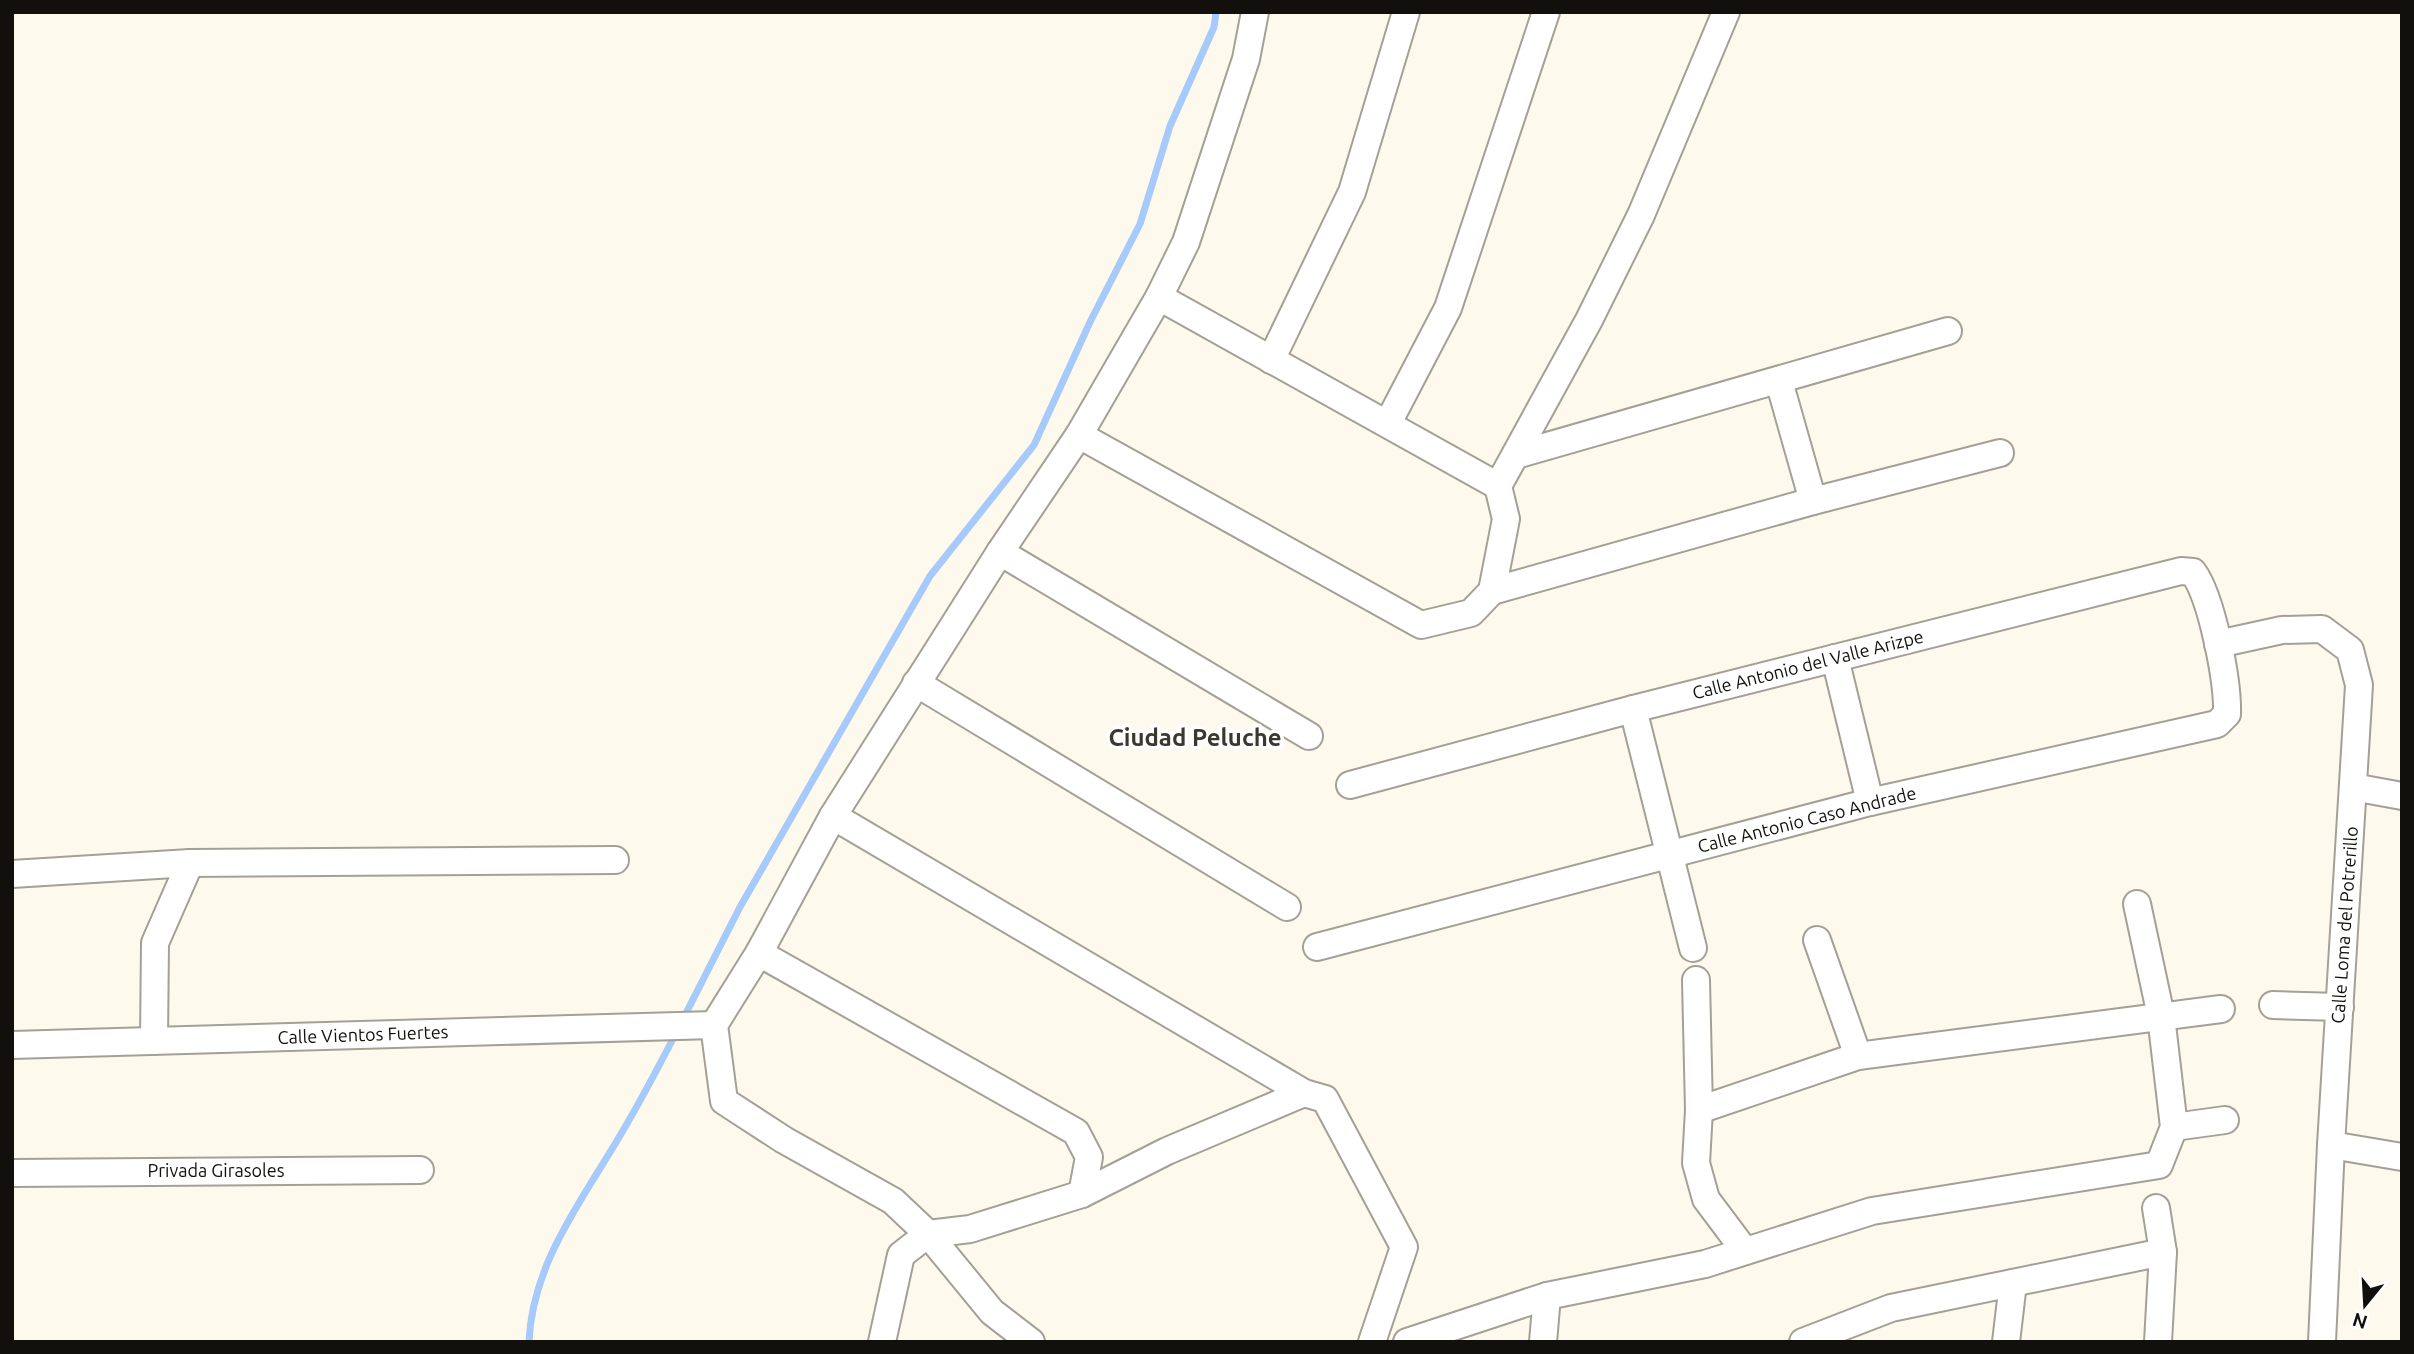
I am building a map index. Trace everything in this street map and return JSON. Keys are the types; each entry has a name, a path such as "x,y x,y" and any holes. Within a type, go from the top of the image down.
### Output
{"street":[{"path":"1031,1342 1010,1334 928,1234 893,1201 783,1140 724,1101 705,1026 759,953 833,816 1000,552 1079,435 1159,297 1185,242 1246,59 1255,12"},
{"path":"1272,360 1352,192 1406,12"},
{"path":"1388,423 1448,308 1546,12"},
{"path":"1492,591 1506,519 1498,486 1589,320 1641,215 1726,12"},
{"path":"1159,297 1498,486"},
{"path":"1516,456 1948,331"},
{"path":"1779,381 1813,501"},
{"path":"1079,435 1422,625 1471,612 1492,591 1813,501 2000,453"},
{"path":"1000,552 1309,736"},
{"name":"Calle Antonio del Valle Arizpe","path":"1350,785 1633,709 2181,571 2193,572 2200,581 2218,645"},
{"name":"Calle Loma del Potrerillo","path":"2218,645 2282,631 2322,629 2350,650 2359,685 2322,1342"},
{"name":"Calle Antonio Caso Andrade","path":"1317,947 1870,802 2217,724 2227,714 2228,699 2218,645"},
{"path":"1835,658 1870,802"},
{"path":"916,683 1287,907"},
{"path":"1633,709 1693,948"},
{"path":"2353,787 2402,796"},
{"path":"833,816 1304,1093 1325,1099 1404,1247 1372,1342"},
{"path":"12,874 190,863 615,859"},
{"path":"154,1041 155,943 190,863"},
{"path":"1407,1342 1547,1296 1705,1264 1872,1211 2159,1165 2174,1127 2161,1016 2137,904"},
{"path":"1817,940 1858,1056"},
{"path":"759,953 1076,1132 1089,1157 1082,1194"},
{"path":"1696,980 1699,1111 1696,1163 1706,1199 1745,1251"},
{"path":"2273,1005 2340,1006"},
{"path":"1699,1111 1858,1056 2221,1009"},
{"name":"Calle Vientos Fuertes","path":"12,1045 705,1026"},
{"path":"882,1342 901,1255 928,1234 970,1229 1082,1194 1167,1151 1304,1093"},
{"path":"2174,1127 2225,1120"},
{"path":"2331,1145 2402,1157"},
{"name":"Privada Girasoles","path":"12,1172 420,1170"},
{"path":"2157,1208 2162,1252 2158,1342"},
{"path":"1803,1342 1891,1308 2162,1252"},
{"path":"2006,1342 2013,1283"},
{"path":"1543,1342 1547,1296"}],"waterway":[{"path":"682,1021 740,907 930,576 1034,445 1090,322 1140,224 1170,126 1214,27 1216,12"},
{"path":"529,1342 532,1314 548,1261 677,1031"}],"district":[{"name":"Ciudad Peluche","path":"1195,738"}]}
